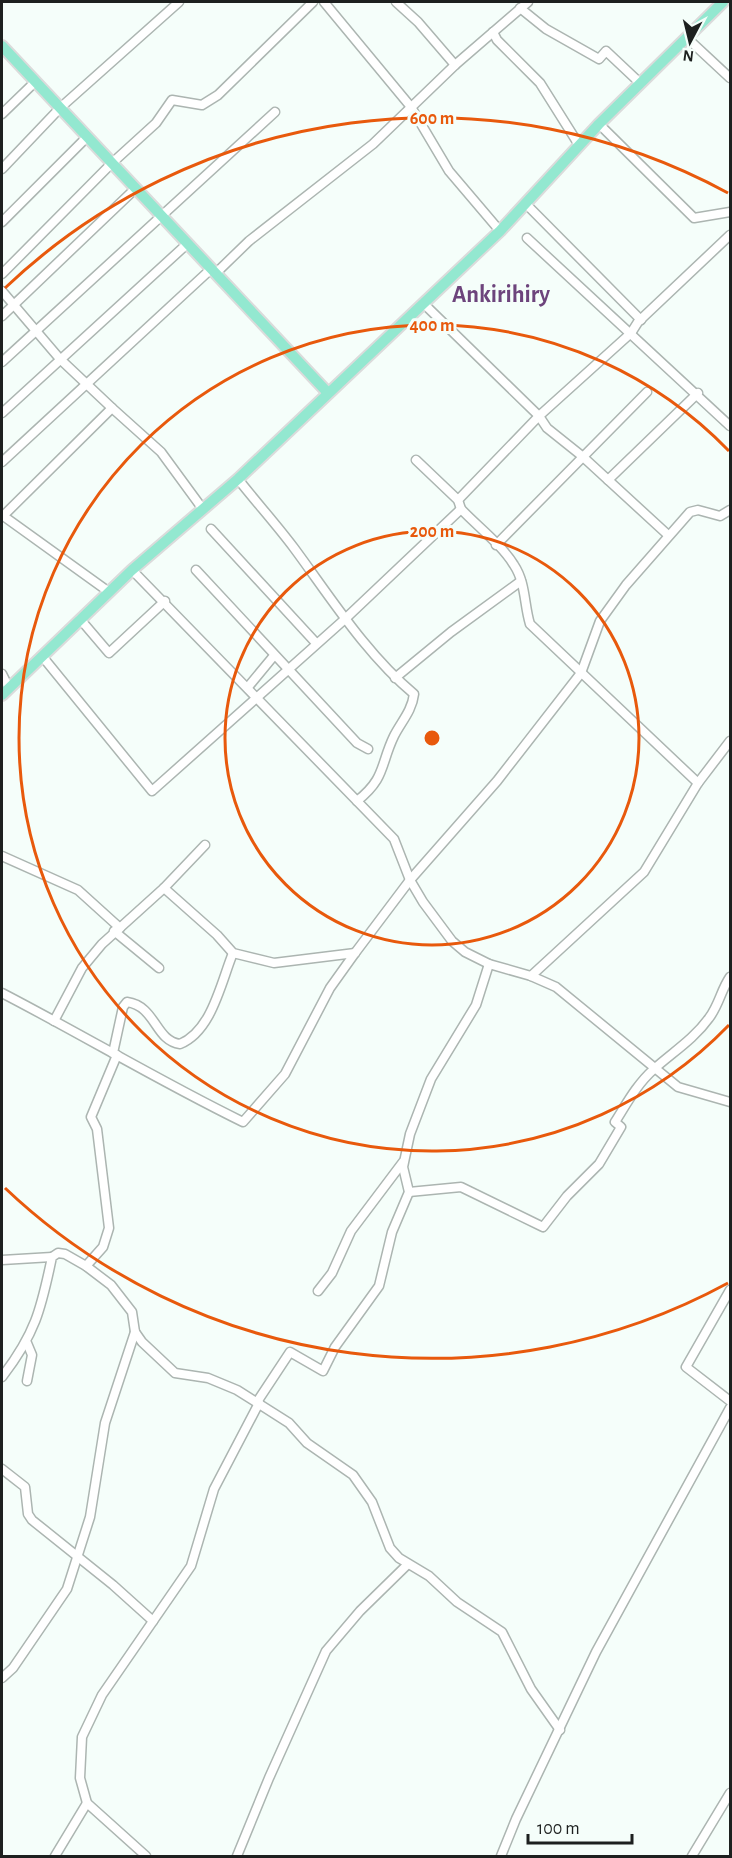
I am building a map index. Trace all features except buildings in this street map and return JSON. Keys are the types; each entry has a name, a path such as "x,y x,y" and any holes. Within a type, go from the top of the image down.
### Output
{"main road":[{"path":"5,692 132,570 238,479 500,231 599,124 723,2"},
{"path":"4,54 60,108 328,393"}],"street":[{"path":"2,169 60,108 178,2"},
{"path":"2,274 111,164 156,123 172,100 202,105 218,95 313,2"},
{"path":"324,2 411,107 449,171 500,231"},
{"path":"396,2 418,22 455,65"},
{"path":"2,462 213,272 258,234 340,172 455,65 528,2"},
{"path":"520,8 546,29 599,59 606,51 640,83"},
{"path":"494,32 497,40 540,83 579,145"},
{"path":"687,38 730,78"},
{"path":"2,114 35,82"},
{"path":"2,362 275,112"},
{"path":"599,124 693,218 730,212"},
{"path":"2,222 87,138"},
{"path":"2,316 135,189"},
{"path":"526,204 640,320"},
{"path":"458,500 539,416 630,333 640,320 730,235"},
{"path":"527,238 698,393 730,426"},
{"path":"2,413 187,244"},
{"path":"2,291 60,358 160,452 202,508"},
{"path":"423,303 539,416 547,428 582,456 668,535"},
{"path":"496,545 647,392"},
{"path":"608,480 698,393"},
{"path":"109,592 3,517 112,408"},
{"path":"416,460 458,500 461,509 515,565 526,595 526,610 530,624 566,655 581,673 699,783"},
{"path":"238,479 293,547 345,619 396,678 414,694 414,702 394,736 386,764 372,788 357,801"},
{"path":"42,656 152,791 288,667 345,619 461,509"},
{"path":"2,993 115,1054 162,1083 243,1122 285,1074 330,988 355,953 410,880 497,781 581,673 600,621 668,535 673,534 690,512 698,510 720,516 730,510"},
{"path":"211,529 316,643"},
{"path":"132,570 165,601 394,839 410,880 452,941 465,952 489,964 531,976 556,987 577,1002 654,1069 684,1090 730,1102"},
{"path":"196,570 357,743 368,749"},
{"path":"396,678 451,632 521,581"},
{"path":"80,619 109,653 165,601"},
{"path":"248,687 272,658"},
{"path":"2,674 5,692"},
{"path":"531,976 644,872 699,783 730,741"},
{"path":"54,1022 82,968 117,930 164,888 205,845"},
{"path":"2,856 78,890 159,968"},
{"path":"164,888 217,935 232,953 274,963 355,953"},
{"path":"86,1266 103,1247 110,1228 97,1129 91,1117 115,1054 123,1007 127,1002 149,1013 169,1041 180,1044 205,1023 232,953"},
{"path":"318,1291 332,1273 351,1231 403,1161 427,1088 476,1005 489,964"},
{"path":"409,1191 461,1187 543,1227 567,1196 599,1164 621,1127 615,1122 639,1084 691,1040 719,1004 724,986 730,977"},
{"path":"146,1857 87,1803 80,1778 82,1737 102,1695 191,1566 214,1489 258,1402 290,1352 323,1371 335,1347 379,1286 392,1232 409,1191 404,1177 403,1161"},
{"path":"2,1260 52,1257 61,1253 86,1266 111,1285 132,1312 135,1332 105,1423 90,1516 63,1597 13,1668 2,1678"},
{"path":"2,1377 27,1343 43,1302 52,1257"},
{"path":"730,1290 686,1367 730,1401"},
{"path":"135,1332 175,1373 210,1378 258,1402 289,1423 307,1443 353,1475 372,1502 390,1548 408,1564 429,1576 457,1602 502,1632 531,1689 560,1730"},
{"path":"27,1343 32,1354 27,1381"},
{"path":"503,1856 516,1819 596,1652 730,1408"},
{"path":"2,1469 25,1487 28,1514 32,1520 78,1556 153,1621"},
{"path":"237,1857 269,1778 326,1651 360,1611 408,1564"},
{"path":"692,1857 730,1793"},
{"path":"55,1857 87,1803"}],"district":[{"name":"Ankirihiry","path":"501,294"}]}
